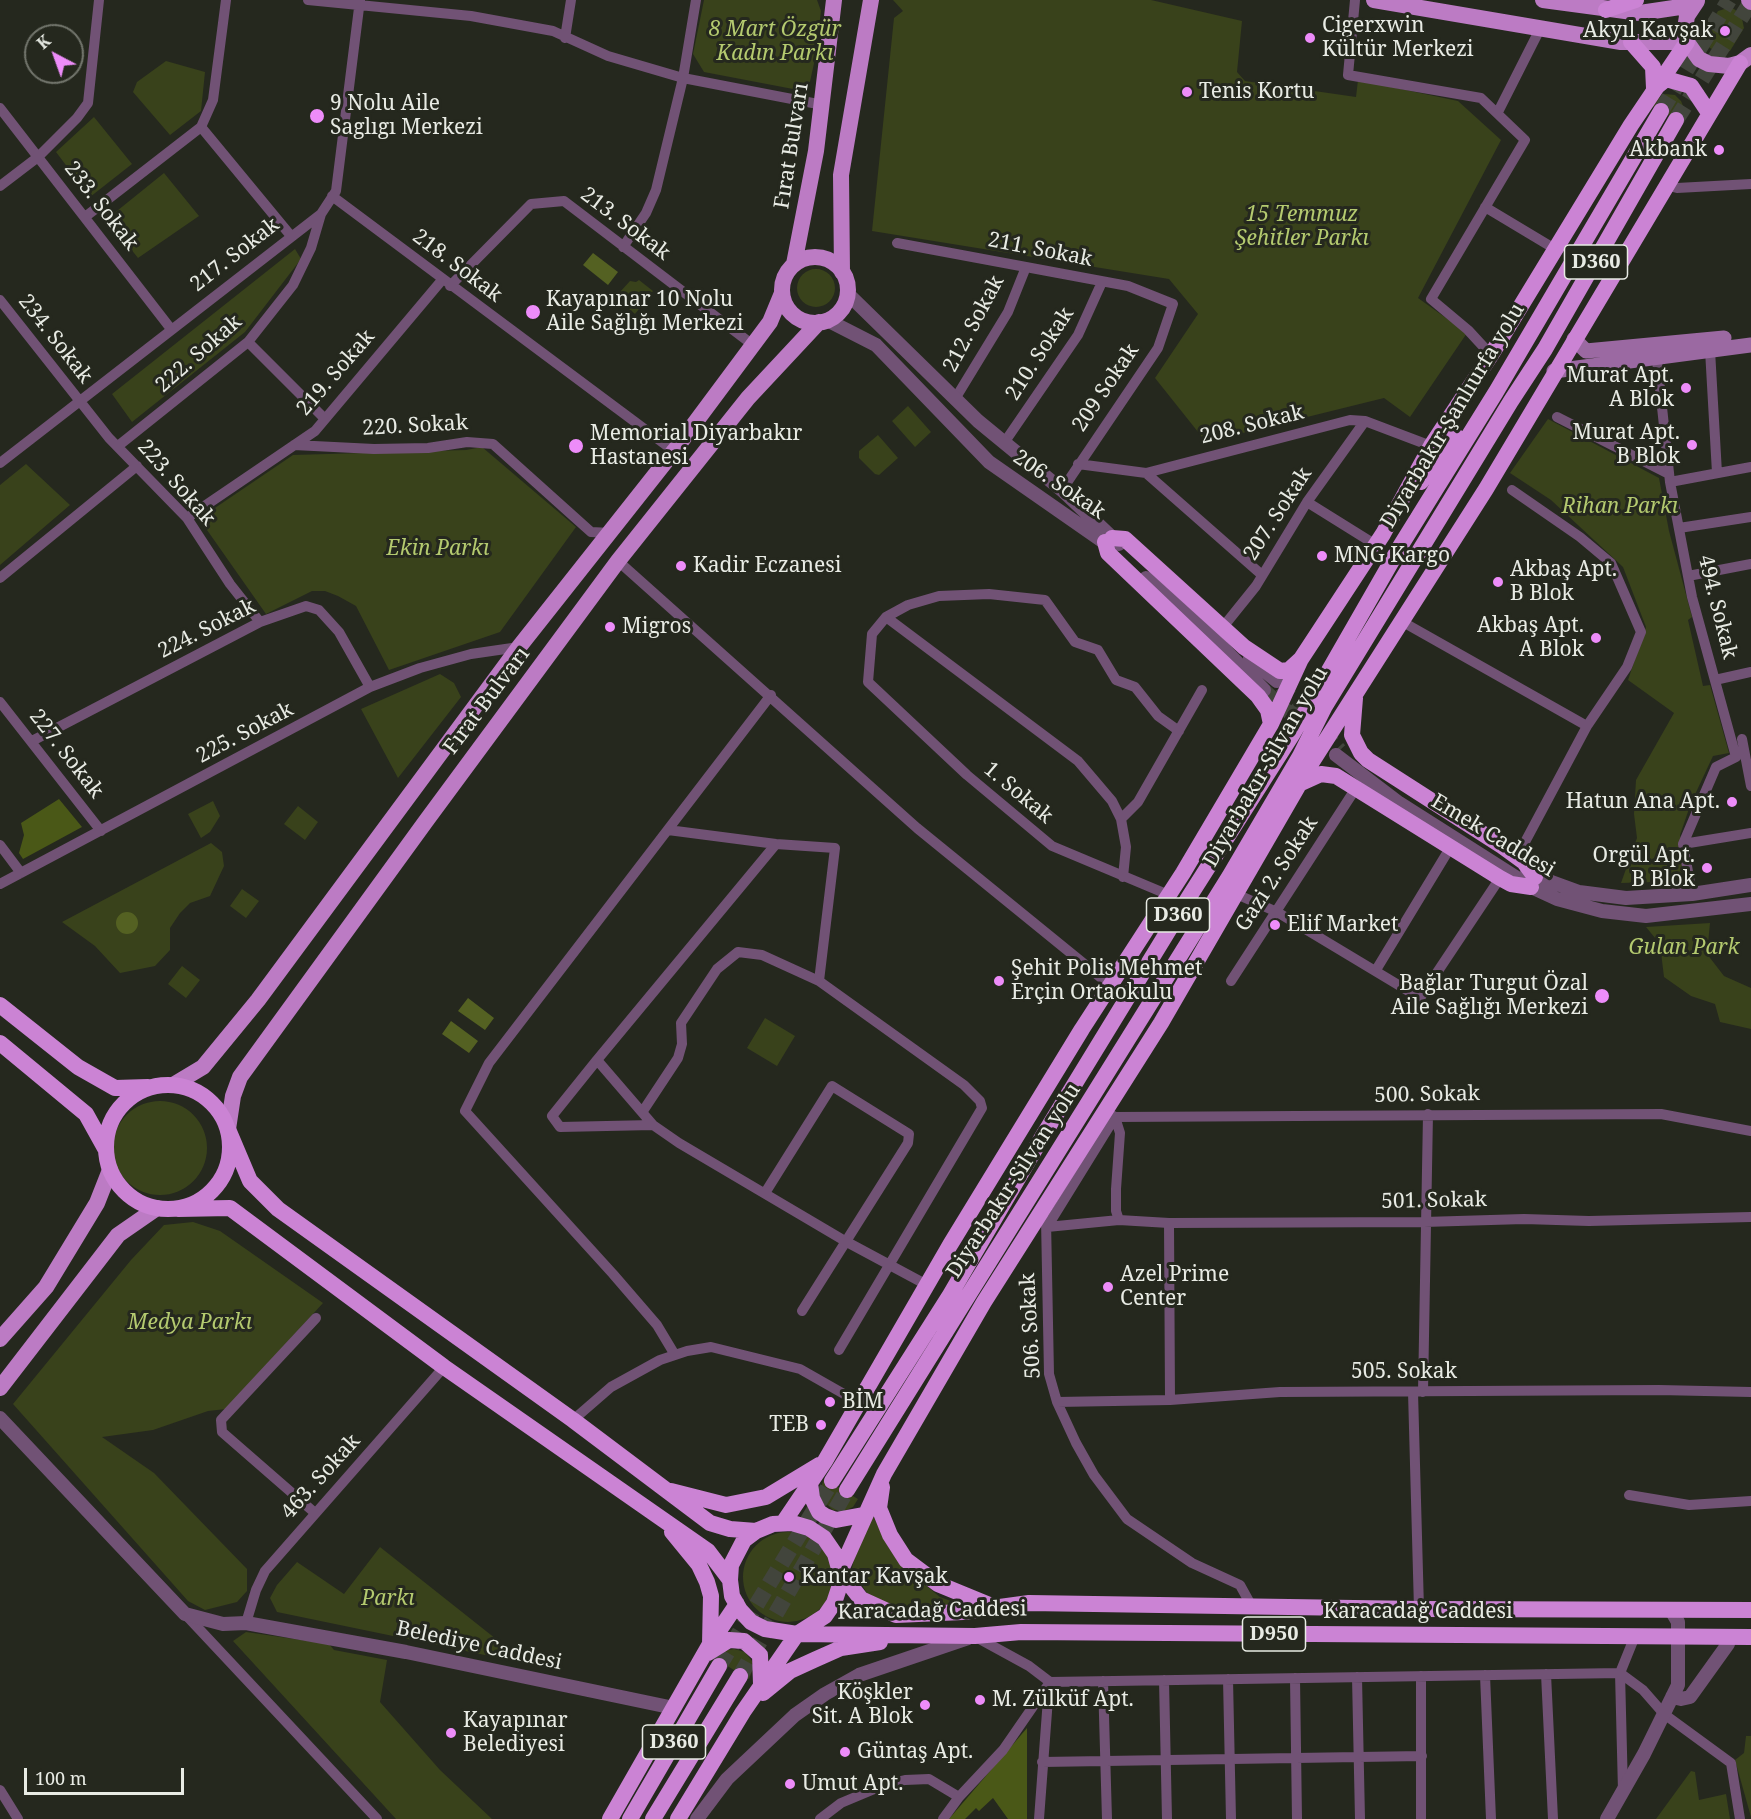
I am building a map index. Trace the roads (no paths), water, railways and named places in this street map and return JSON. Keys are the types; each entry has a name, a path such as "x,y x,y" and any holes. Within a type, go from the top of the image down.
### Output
{"highway":[{"path":"1606,10 1636,0"},
{"path":"1631,42 1653,68 1654,88"},
{"path":"1380,539 1431,446 1491,355 1654,88 1687,42"},
{"path":"678,1819 761,1685 798,1634 825,1616 834,1603 839,1588 840,1572 863,1515 884,1474 984,1302 1200,954 1356,690 1486,489 1709,112 1748,58"},
{"path":"1654,88 1666,79 1691,86 1699,94 1709,112"},
{"name":"Diyarbakır-Şanlıurfa yolu","path":"832,1481 950,1295 1041,1139 1189,897 1292,735 1401,545 1661,111"},
{"name":"Diyarbakır-Silvan yolu","path":"848,1490 976,1282 1105,1108 1229,877 1300,756 1325,706 1545,349 1676,120"},
{"path":"783,1523 825,1461 927,1285 1271,724 1301,658 1380,539 1521,348"},
{"path":"1429,575 1511,401"},
{"path":"1271,724 1268,710 1258,696 1108,553 1108,540 1125,539 1244,647 1280,671 1289,670 1301,658"},
{"path":"1299,784 1311,777 1328,774 1336,776 1511,884 1533,882 1531,869 1517,857 1392,778 1361,753 1352,735 1351,724 1356,690"},
{"path":"1041,1139 1135,947"},
{"path":"0,1005 78,1067 115,1088 173,1085 191,1089 207,1098 220,1112 250,1181 278,1209 573,1420 710,1523 730,1529 756,1531 783,1523 809,1528 824,1538 835,1554 840,1572"},
{"path":"0,1043 86,1114 106,1150 110,1170 121,1188 138,1201 157,1208 230,1208 444,1367 708,1551 730,1580 737,1604 751,1622 765,1629 798,1634"},
{"path":"106,1150 109,1129 118,1110 133,1096 152,1087"},
{"path":"178,1209 198,1202 214,1189 226,1171 231,1150 228,1129"},
{"path":"661,1488 726,1505 766,1497 825,1461"},
{"path":"884,1474 879,1508 890,1535 906,1560 938,1584 995,1607"},
{"path":"810,1483 812,1498 819,1512 825,1516 836,1520 863,1515"},
{"path":"652,1512 699,1565 707,1582 711,1596 707,1650"},
{"path":"730,1580 736,1552 756,1531"},
{"name":"Karacadağ Caddesi","path":"840,1572 861,1599 896,1615 963,1612 1029,1603 1419,1609 1751,1610"},
{"path":"610,1819 707,1650 737,1604"},
{"path":"1635,1636 1637,1621 1648,1609"},
{"name":"Karacadağ Caddesi","path":"798,1634 975,1636 1021,1632 1635,1636 1678,1639 1751,1637"},
{"path":"743,1712 790,1671 841,1648 915,1634"},
{"path":"707,1650 729,1640 744,1641 760,1655 761,1685"},
{"name":"D360","path":"630,1819 719,1666"},
{"name":"D360","path":"653,1819 740,1676"}],"main road":[{"path":"823,0 833,25"},
{"name":"Fırat Bulvarı","path":"794,264 823,105 834,0"},
{"path":"842,272 825,259 804,259 794,264 783,282 782,293 791,313 800,319 823,321 843,307 848,292 842,272 841,176 871,0"},
{"path":"1374,0 1631,42 1687,42"},
{"path":"1543,0 1640,13 1696,2"},
{"path":"1696,2 1687,16 1685,29 1687,42 1692,51 1708,64 1719,67 1748,58"},
{"name":"Fırat Bulvarı","path":"173,1085 203,1067 258,1000 519,647 611,533 753,345 770,322 782,293"},
{"name":"Fırat Bulvarı","path":"228,1129 240,1077 618,561 748,398 823,321"},
{"path":"1554,371 1751,335"},
{"path":"1574,339 1586,351 1656,352 1710,350 1751,345"},
{"path":"0,1339 46,1287 96,1203 110,1170"},
{"path":"0,1388 118,1235 157,1208"}],"street":[{"path":"0,186 38,157 77,118 88,103 99,0"},
{"path":"85,217 201,127 213,100 226,0"},
{"path":"308,0 359,3 471,16 553,31 608,56 683,78 823,105"},
{"path":"565,38 571,0"},
{"path":"623,247 646,213 656,190 683,78 696,0"},
{"path":"1355,0 1348,75 1481,98 1525,140 1431,299 1468,330 1491,355"},
{"name":"217. Sokak","path":"0,463 321,214 336,191 359,3"},
{"path":"1498,112 1541,27"},
{"name":"233. Sokak","path":"0,108 171,329"},
{"path":"201,127 291,236"},
{"path":"1665,185 1677,188 1751,184"},
{"name":"218. Sokak","path":"332,196 674,451"},
{"name":"213. Sokak","path":"446,283 531,204 543,201 564,201 753,345"},
{"path":"1485,207 1556,249"},
{"name":"222. Sokak","path":"118,446 248,342 293,285 311,248 321,214"},
{"name":"211. Sokak","path":"897,243 1128,286 1173,304"},
{"name":"212. Sokak","path":"955,399 1008,312 1026,267"},
{"name":"210. Sokak","path":"1004,443 1078,335 1102,282"},
{"name":"219. Sokak","path":"187,518 315,431 446,283"},
{"name":"206. Sokak","path":"848,292 955,399 1062,490 1108,540 1217,642 1264,690"},
{"name":"234. Sokak","path":"0,300 78,401"},
{"name":"209 Sokak","path":"1062,490 1158,348 1173,304"},
{"name":"206. Sokak","path":"823,321 876,345 989,462 1108,540"},
{"path":"248,342 325,419"},
{"path":"1710,350 1717,473"},
{"name":"494. Sokak","path":"1656,352 1669,478 1688,576 1715,680 1742,739 1751,786"},
{"name":"223. Sokak","path":"78,401 187,518 230,584 260,622"},
{"path":"1557,417 1669,478 1751,467"},
{"name":"208. Sokak","path":"1078,464 1146,472 1350,420 1365,420 1431,446"},
{"name":"207. Sokak","path":"1222,627 1262,575 1307,502 1365,420"},
{"name":"220. Sokak","path":"294,445 374,449 428,448 467,442 493,444 591,532 611,533"},
{"path":"0,578 137,466"},
{"path":"1146,472 1262,575"},
{"path":"1512,490 1580,537 1611,563 1641,632 1627,667 1587,726 1517,857"},
{"path":"1307,502 1380,539"},
{"path":"1679,528 1751,517"},
{"path":"1108,540 1277,681"},
{"path":"618,561 771,695 917,828 1110,985"},
{"path":"1688,576 1751,564"},
{"path":"1123,877 1126,847 1121,819 1112,801 1078,761 886,617 908,604 939,596 989,594 1045,600 1075,642 1098,650 1116,680 1135,687 1158,716 1179,731"},
{"name":"224. Sokak","path":"32,741 260,622 306,606 319,610 339,632 370,687"},
{"name":"1. Sokak","path":"886,617 872,634 868,682 967,775 1052,846 1168,895"},
{"path":"1401,621 1587,726"},
{"name":"225. Sokak","path":"0,884 370,687 430,665 471,654 519,647"},
{"path":"1715,680 1751,672"},
{"path":"1121,819 1138,802 1202,690"},
{"path":"675,1355 657,1325 465,1111 489,1064 771,695"},
{"name":"227. Sokak","path":"0,702 101,831"},
{"path":"1692,894 1683,844 1716,767 1736,757 1742,739"},
{"name":"Emek Caddesi","path":"1338,753 1533,882 1577,905 1646,916 1751,904"},
{"name":"Gazi 2. Sokak","path":"1232,981 1356,788"},
{"path":"668,831 776,844 835,848 819,981"},
{"path":"1683,844 1751,833"},
{"path":"653,1125 560,1127 552,1116 776,844"},
{"path":"0,845 21,873"},
{"path":"1376,970 1450,848"},
{"path":"1234,893 1277,912 1420,998 1500,878"},
{"name":"Emek Caddesi","path":"1533,882 1604,896 1692,894 1751,885"},
{"path":"643,1111 678,1058 681,1023 717,969 738,952 762,955 819,981 964,1085 980,1101 982,1108 839,1350"},
{"path":"597,1060 653,1125 845,1241 927,1285"},
{"path":"765,1192 832,1086 909,1134 908,1143 802,1311"},
{"path":"1105,1108 1120,1133 1116,1189 1116,1211 1119,1220"},
{"path":"1047,1227 1105,1108"},
{"name":"500. Sokak","path":"1105,1108 1428,1114 1661,1114 1751,1131"},
{"path":"1419,1609 1418,1392 1428,1114"},
{"name":"506. Sokak","path":"1044,1206 1047,1227 1049,1374 1057,1402 1094,1476 1127,1518 1192,1563 1240,1585 1251,1605"},
{"name":"501. Sokak","path":"1047,1227 1119,1220 1169,1223 1424,1222 1751,1217"},
{"path":"1169,1223 1170,1400"},
{"path":"315,1512 222,1432 221,1420 316,1318"},
{"path":"573,1420 612,1387 675,1355 711,1347 800,1369 858,1402"},
{"name":"463. Sokak","path":"246,1623 256,1590 265,1571 444,1367"},
{"name":"505. Sokak","path":"1057,1402 1170,1400 1280,1392 1655,1390 1751,1392"},
{"path":"0,1418 377,1819"},
{"path":"1629,1495 1689,1505 1751,1502"},
{"path":"1606,1819 1623,1793 1678,1685 1678,1623 1671,1610"},
{"name":"Belediye Caddesi","path":"185,1614 223,1624 246,1623 406,1652 674,1708"},
{"path":"697,1819 727,1779 795,1715 825,1694 859,1675 975,1636 1029,1666 1050,1682 1620,1673 1643,1690 1664,1714 1731,1762 1740,1819"},
{"path":"1623,1793 1620,1673 1635,1636"},
{"path":"1672,1697 1681,1699 1690,1697 1728,1644 1728,1638"},
{"path":"1546,1674 1553,1819"},
{"path":"1485,1675 1491,1819"},
{"path":"1421,1676 1421,1819"},
{"path":"1357,1677 1360,1819"},
{"path":"1295,1678 1297,1819"},
{"path":"1228,1679 1231,1819"},
{"path":"1164,1680 1167,1819"},
{"path":"1103,1681 1107,1819"},
{"path":"1039,1819 1050,1682"},
{"path":"943,1819 959,1797 1003,1750 1050,1682"},
{"path":"1042,1762 1295,1760 1422,1756"},
{"path":"820,1819 841,1803 884,1785 905,1780 929,1779 959,1797"},
{"path":"0,1790 18,1819"}],"tunnel":[{"path":"1661,111 1729,0"},
{"path":"1676,120 1751,2"},
{"path":"1281,686 1340,750"},
{"path":"1264,690 1307,729"},
{"path":"719,1666 832,1481"},
{"path":"740,1676 847,1490"}],"place":[{"name":"Akyıl Kavşak","path":"1725,31"},
{"name":"Cigerxwin Kültür Merkezi","path":"1310,38"},
{"name":"Tenis Kortu","path":"1187,92"},
{"name":"9 Nolu Aile Saglıgı Merkezi","path":"317,116"},
{"name":"Akbank","path":"1719,150"},
{"name":"Kayapınar 10 Nolu Aile Sağlığı Merkezi","path":"533,312"},
{"name":"Murat Apt. A Blok","path":"1686,388"},
{"name":"Murat Apt. B Blok","path":"1692,445"},
{"name":"Memorial Diyarbakır Hastanesi","path":"576,446"},
{"name":"MNG Kargo","path":"1322,556"},
{"name":"Kadir Eczanesi","path":"681,566"},
{"name":"Akbaş Apt. B Blok","path":"1498,582"},
{"name":"Migros","path":"610,627"},
{"name":"Akbaş Apt. A Blok","path":"1596,638"},
{"name":"Hatun Ana Apt.","path":"1732,802"},
{"name":"Orgül Apt. B Blok","path":"1707,868"},
{"name":"Elif Market","path":"1275,925"},
{"name":"Şehit Polis Mehmet Erçin Ortaokulu","path":"999,981"},
{"name":"Bağlar Turgut Özal Aile Sağlığı Merkezi","path":"1602,996"},
{"name":"Azel Prime Center","path":"1108,1287"},
{"name":"BİM","path":"830,1402"},
{"name":"TEB","path":"821,1425"},
{"name":"Kantar Kavşak","path":"789,1577"},
{"name":"M. Zülküf Apt.","path":"980,1700"},
{"name":"Köşkler Sit. A Blok","path":"925,1705"},
{"name":"Kayapınar Belediyesi","path":"451,1733"},
{"name":"Güntaş Apt.","path":"845,1752"},
{"name":"Umut Apt.","path":"790,1784"}],"park label":[{"name":"8 Mart Özgür Kadın Parkı","path":"775,42"},
{"name":"15 Temmuz Şehitler Parkı","path":"1302,227"},
{"name":"Rihan Parkı","path":"1620,507"},
{"name":"Ekin Parkı","path":"438,549"},
{"name":"Gulan Park","path":"1684,948"},
{"name":"Medya Parkı","path":"190,1323"},
{"name":"Parkı","path":"388,1599"}]}
